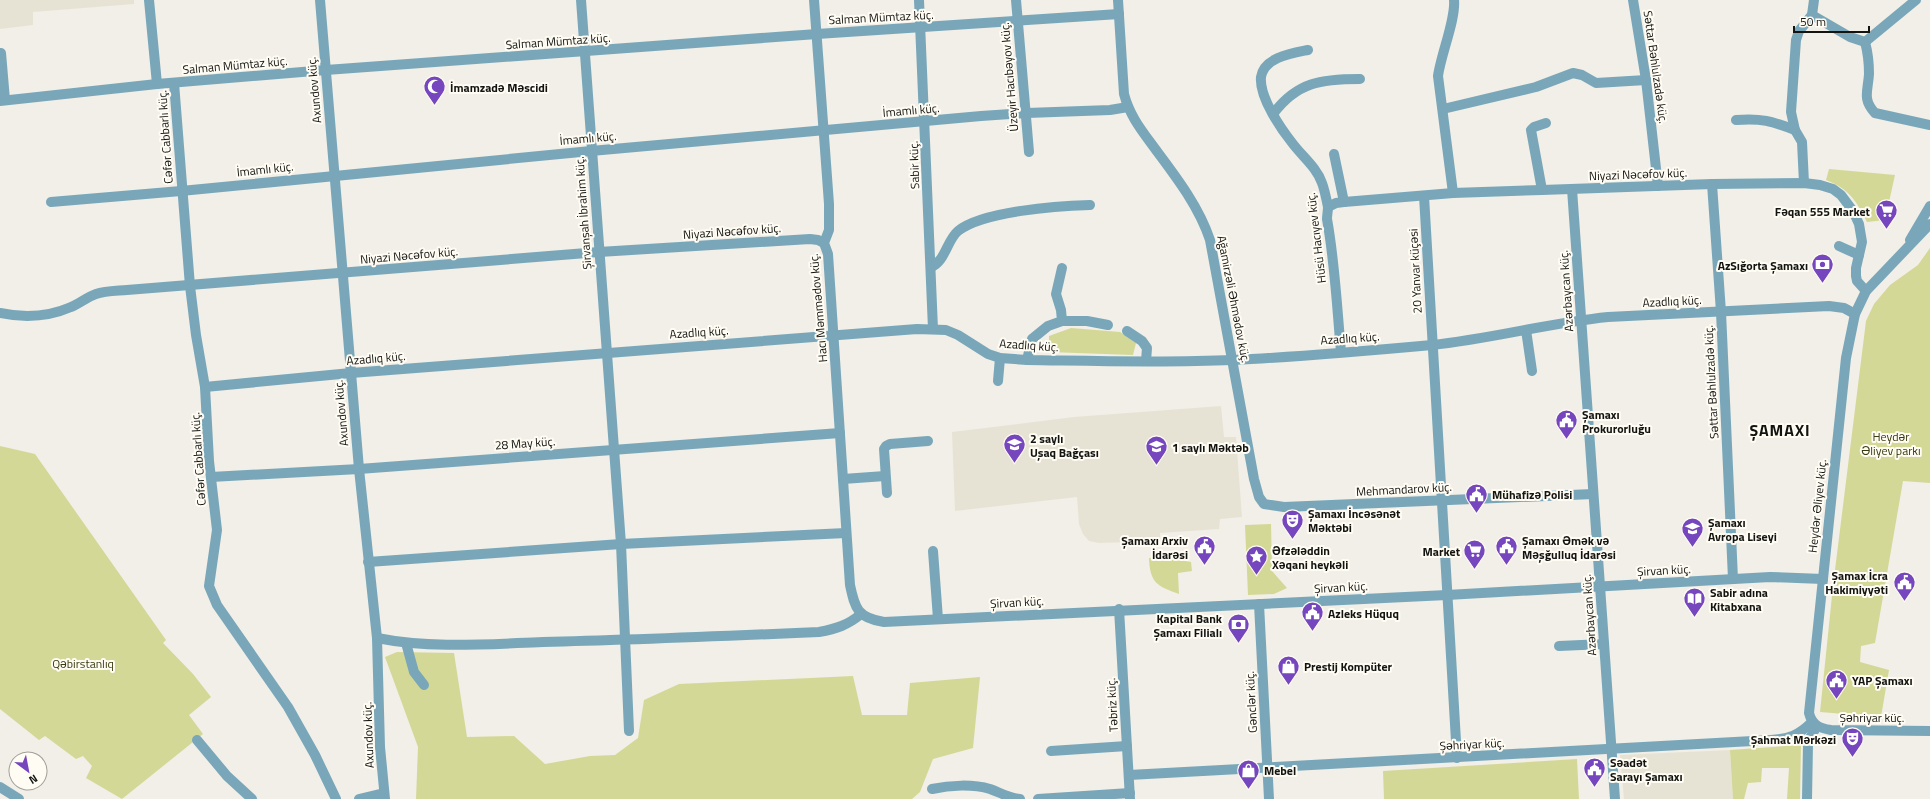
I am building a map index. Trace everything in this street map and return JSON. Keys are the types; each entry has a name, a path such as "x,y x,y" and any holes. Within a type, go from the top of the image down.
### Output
{"street":[{"path":"149,0 157,84"},
{"name":"Axundov küç.","path":"320,0 359,469 377,638 380,747 385,796"},
{"name":"Şirvanşah İbrahim küç.","path":"581,0 621,544 626,640 628,732"},
{"name":"Hacı Məmmədov küç.","path":"814,0 830,218 830,230 824,243 828,254 846,533 850,585 855,606 861,614"},
{"name":"Sabir küç.","path":"919,0 933,329"},
{"name":"Üzeyir Hacıbəyov küç.","path":"1016,0 1027,113 1029,152"},
{"name":"Ağamirzəli Əhmədov küç.","path":"1118,0 1124,94 1128,107 1138,125 1188,195 1206,228 1213,249 1254,479 1259,498 1264,504"},
{"path":"1453,193 1438,76 1440,60 1453,16 1454,0"},
{"name":"Səttar Bəhlulzadə küç.","path":"1633,0 1646,80 1658,186"},
{"path":"1804,183 1802,142 1795,130 1790,112 1796,40 1799,31 1812,15 1814,0"},
{"path":"1865,42 1916,0"},
{"name":"Salman Mümtaz küç.","path":"2,101 157,84 326,70 817,34 1017,22 1118,14"},
{"path":"1812,15 1850,37 1865,42"},
{"path":"1865,42 1869,75 1866,97 1869,106 1875,113 1930,125"},
{"name":"Hüsü Hacıyev küç.","path":"1308,50 1279,57 1263,70 1261,78 1262,88 1273,114 1292,144 1319,176 1328,207 1327,216 1332,250 1341,352"},
{"path":"1,54 2,101"},
{"path":"1443,109 1536,87 1574,73 1582,75 1596,84 1646,80"},
{"path":"1273,114 1283,100 1299,89 1312,83 1331,79 1360,79"},
{"name":"Cəfər Cabbarlı küç.","path":"174,83 181,191 190,286 196,335 205,387 211,477 217,530 209,578 212,594 222,612 288,707 315,755 336,799"},
{"name":"İmamlı küç.","path":"51,202 181,191 591,151 1027,113 1110,110 1128,107"},
{"path":"1736,120 1756,119 1768,121 1795,130"},
{"path":"1542,190 1531,130 1534,127 1546,123"},
{"path":"1334,154 1344,202"},
{"name":"Niyazi Nəcəfov küç.","path":"1328,207 1336,203 1344,202 1453,193 1712,184 1804,183 1833,189 1847,201 1853,211 1861,231 1862,242 1856,276 1857,281 1866,291"},
{"name":"Səttar Bəhlulzadə küç.","path":"1712,184 1733,579"},
{"name":"Azərbaycan küç.","path":"1572,189 1580,320 1615,799"},
{"name":"20 Yanvar küçəsi","path":"1424,196 1457,758"},
{"path":"931,268 938,262 957,232 968,224 1048,206 1090,205"},
{"path":"1902,253 1930,206"},
{"path":"1902,253 1930,224"},
{"name":"Niyazi Nəcəfov küç.","path":"0,313 16,316 37,316 57,312 104,292 599,252 810,239 818,240 824,243"},
{"path":"1839,246 1859,255"},
{"name":"Heydər Əliyev küç.","path":"1814,724 1809,713 1809,704 1841,397 1848,346 1855,314 1866,291 1902,253"},
{"path":"1062,268 1056,294 1061,310 1062,321"},
{"name":"Azadlıq küç.","path":"205,387 351,373 606,352 833,334 933,329 953,332 979,350 1000,358 1027,360 1233,360 1432,345 1474,340 1580,320 1608,317 1829,306 1844,308 1855,314"},
{"path":"1027,360 1032,339 1048,326 1062,321 1087,321 1108,325"},
{"path":"1526,330 1532,371"},
{"path":"1127,331 1142,341 1147,348 1146,361"},
{"path":"998,381 1000,358"},
{"name":"28 May küç.","path":"211,477 359,469 840,433"},
{"path":"887,493 884,449 886,446 890,444 928,441"},
{"path":"843,479 885,476"},
{"name":"Mehmandarov küç.","path":"1264,504 1284,507 1593,494"},
{"path":"368,562 621,544 846,533"},
{"path":"933,551 938,619"},
{"name":"Şirvan küç.","path":"861,614 873,620 884,622 1119,609 1447,595 1733,579 1795,577 1823,579"},
{"name":"Gənclər küç.","path":"1259,604 1269,799"},
{"name":"Təbriz küç.","path":"1119,609 1130,796"},
{"path":"377,638 406,643 455,645 819,632 834,630 849,624 861,614"},
{"path":"406,643 414,672 424,685"},
{"path":"1560,646 1604,644"},
{"path":"1807,799 1808,744 1814,724"},
{"name":"Şəhriyar küç.","path":"1129,775 1611,750 1783,739 1802,732 1814,724 1831,730 1930,731"},
{"path":"197,740 227,776 252,799"},
{"path":"1051,751 1127,746"},
{"path":"932,789 945,786 989,789 1010,798 1020,799"},
{"path":"0,787 19,799"},
{"path":"359,799 385,796"},
{"path":"1038,799 1130,796"}],"shaded area":[{"path":"0,0 134,0 134,4 33,12 33,25 0,29"},
{"name":"1 saylı Məktəb","path":"1221,406 1224,437 1236,437 1242,517 1220,519 1219,529 1160,533 1160,541 1099,543 1089,541 1083,534 1079,524 1077,497 955,511 952,432 1074,417"},
{"path":"1730,750 1733,799 1624,799 1620,755"}],"green space":[{"path":"1829,169 1895,175 1885,220 1867,222 1851,196 1841,187 1826,180"},
{"name":"Heydər Əliyev parkı","path":"1930,248 1930,483 1903,481 1875,643 1861,646 1860,662 1889,670 1881,717 1820,712 1833,586 1866,321 1874,304 1890,285 1918,265"},
{"path":"1071,328 1120,332 1136,343 1133,355 1049,352 1049,336"},
{"name":"Qəbirstanlıq","path":"0,446 35,454 166,640 163,643 193,674 211,697 189,715 203,734 122,799 86,778 92,766 83,756 76,759 45,736 39,740 0,709"},
{"path":"1271,524 1272,571 1287,588 1274,594 1248,595 1245,525"},
{"path":"1164,557 1191,562 1192,571 1178,573 1179,594 1160,586 1153,578 1149,558"},
{"path":"397,652 454,653 467,737 514,736 545,764 590,756 615,755 638,738 644,700 679,684 853,676 862,715 907,715 910,683 980,677 973,748 933,759 920,792 912,799 416,799 418,747 385,657"},
{"path":"1801,745 1800,799 1787,799 1789,768 1762,768 1761,782 1748,783 1744,799 1733,799 1730,750"},
{"path":"1577,759 1579,799 1384,799 1383,771"}],"place":[{"name":"İmamzadə Məscidi","path":"434,106"},
{"name":"Fəqan 555 Market","path":"1886,230"},
{"name":"AzSığorta Şamaxı","path":"1823,284"},
{"name":"Şamaxı Prokurorluğu","path":"1567,440"},
{"name":"2 saylı Uşaq Bağçası","path":"1015,464"},
{"name":"1 saylı Məktəb","path":"1157,466"},
{"name":"Mühafizə Polisi","path":"1477,514"},
{"name":"Şamaxı İncəsənət Məktəbi","path":"1292,540"},
{"name":"Şamaxı Avropa Liseyi","path":"1692,548"},
{"name":"Şamaxı Arxiv İdarəsi","path":"1204,566"},
{"name":"Şamaxı Əmək və Məşğulluq İdarəsi","path":"1507,566"},
{"name":"Market","path":"1475,570"},
{"name":"Əfzələddin Xəqani heykəli","path":"1257,576"},
{"name":"Şamax İcra Hakimiyyəti","path":"1904,602"},
{"name":"Sabir adına Kitabxana","path":"1695,618"},
{"name":"Azleks Hüquq","path":"1313,632"},
{"name":"Kapital Bank Şamaxı Filialı","path":"1238,644"},
{"name":"Prestij Kompüter","path":"1288,686"},
{"name":"YAP Şamaxı","path":"1836,700"},
{"name":"Şahmat Mərkəzi","path":"1852,758"},
{"name":"Səadət Sarayı Şamaxı","path":"1594,788"},
{"name":"Mebel","path":"1248,790"}],"district":[{"name":"ŞAMAXI","path":"1780,430"}]}
